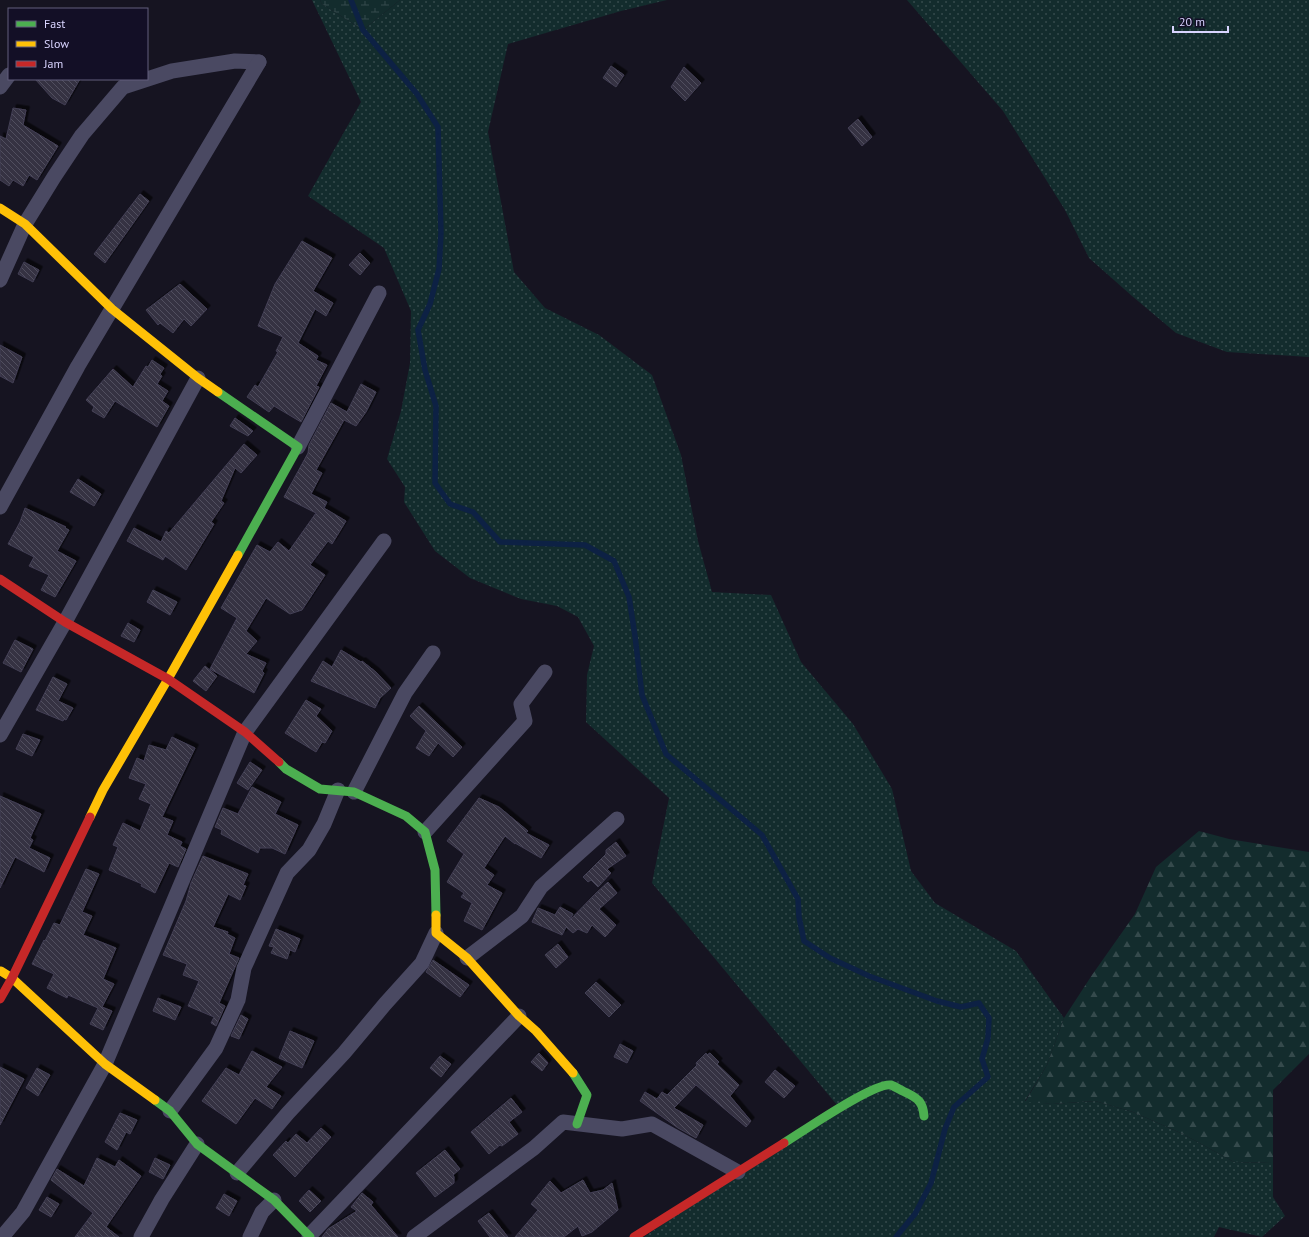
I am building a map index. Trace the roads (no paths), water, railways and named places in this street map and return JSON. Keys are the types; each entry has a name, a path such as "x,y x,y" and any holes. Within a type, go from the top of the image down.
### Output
{"street":[{"path":"0,507 78,366 259,62 235,61 172,71 148,79"},
{"path":"0,87 8,76"},
{"path":"0,280 25,224 82,136 123,87 144,80"},
{"path":"0,208 25,224 112,309 198,378 298,447"},
{"path":"0,1000 103,790 168,679 298,447 379,293"},
{"path":"0,735 65,622 198,378"},
{"path":"2,1237 23,1212 105,1064 245,732 384,541"},
{"path":"0,579 65,622 168,679 245,732 286,769 320,789 354,792 406,816 425,832 435,870 436,933 422,963 344,1053 288,1113 237,1173"},
{"path":"354,792 405,693 433,654"},
{"path":"425,832 525,721 520,704 545,672"},
{"path":"170,1111 216,1048 238,1000 244,968 287,872 309,850 324,824 338,790"},
{"path":"467,958 522,916 541,887 617,819"},
{"path":"436,933 467,958 519,1016 536,1031 576,1077 587,1095 577,1124"},
{"path":"0,971 12,978 105,1064 170,1111 197,1144 274,1200 309,1236 519,1016"},
{"path":"634,1237 862,1095 876,1088 890,1085 915,1097 923,1106 924,1116"},
{"path":"414,1237 534,1148 563,1122 622,1129 652,1124 738,1172"},
{"path":"141,1237 162,1199 197,1144"},
{"path":"250,1237 262,1212 274,1200"}],"waterway":[{"path":"351,0 363,30 417,94 438,127 441,233 439,269 430,304 418,330 425,370 436,406 435,483 450,504 473,512 500,542 585,545 614,561 629,597 642,695 666,754 762,835 798,899 799,917 804,941 830,958 869,976 937,1001 961,1007 979,1003 989,1018 988,1038 982,1059 988,1077 954,1107 945,1129 931,1183 915,1214 896,1237"}]}
